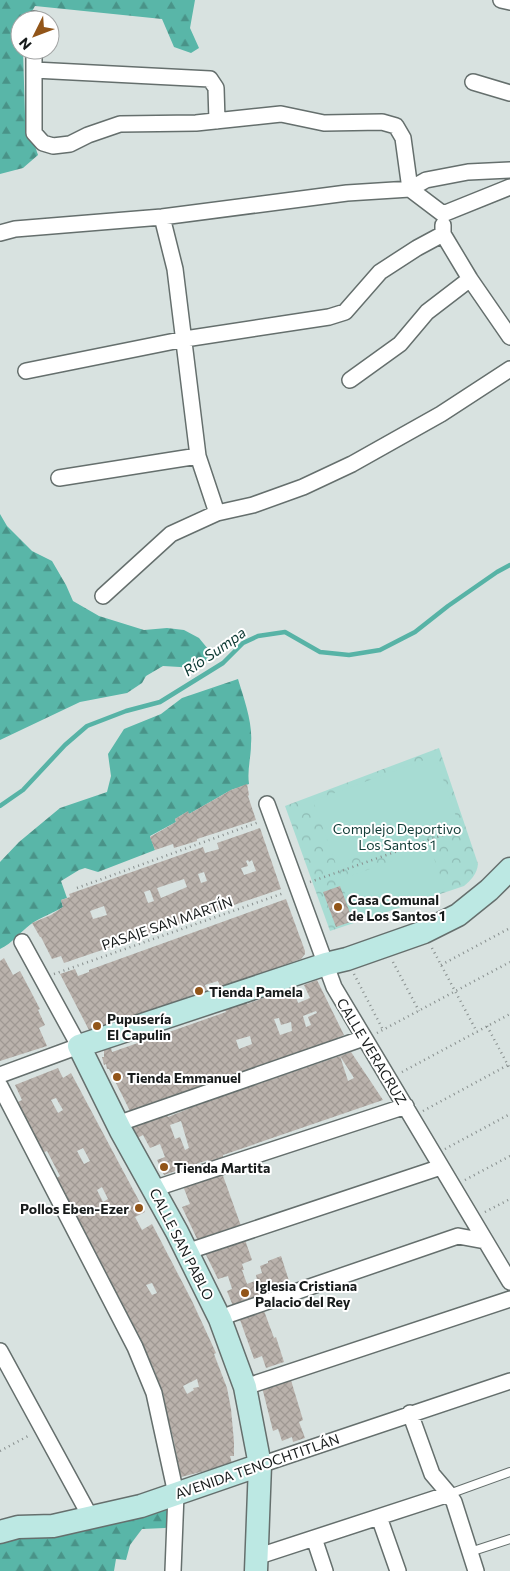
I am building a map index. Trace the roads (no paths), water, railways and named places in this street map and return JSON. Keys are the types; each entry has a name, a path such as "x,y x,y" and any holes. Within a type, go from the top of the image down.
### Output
{"street":[{"path":"501,0 510,2"},
{"path":"34,60 34,133 43,143 53,146 70,144 88,135 120,124 196,123 281,114 324,123 382,122 396,126 403,138 410,189 442,214 443,234 510,337"},
{"path":"34,70 210,79 216,88 217,121"},
{"path":"474,82 510,92"},
{"path":"0,232 15,229 244,208 280,201 347,193 410,189 426,180 468,172 510,170"},
{"path":"442,214 510,187"},
{"path":"162,217 176,269 198,456 217,513"},
{"path":"26,371 185,339 329,317 345,312 380,272 443,234"},
{"path":"350,380 400,344 427,312 470,278"},
{"path":"102,596 171,534 217,513 253,505 303,487 352,464 441,414 510,369"},
{"path":"59,478 198,456"},
{"name":"CALLE VERACRUZ","path":"270,811 297,887 336,962 334,987 510,1282"},
{"path":"0,1074 424,932 458,915 489,890 510,869"},
{"name":"CALLE SAN PABLO","path":"22,942 79,1046 117,1124 154,1189 220,1319 245,1387 260,1465 256,1564"},
{"path":"117,1124 364,1038"},
{"path":"0,1086 135,1347 154,1393 176,1494 173,1571"},
{"path":"154,1189 406,1106"},
{"path":"186,1252 441,1167"},
{"path":"220,1319 458,1236 485,1241"},
{"path":"245,1387 510,1299"},
{"path":"0,1351 91,1518"},
{"name":"AVENIDA TENOCHTITLÁN","path":"0,1532 18,1526 53,1526 140,1506 510,1380"},
{"path":"410,1413 432,1474 454,1502 476,1571"},
{"path":"256,1564 314,1538 449,1494"},
{"path":"379,1517 398,1571"},
{"path":"314,1538 325,1571"}],"lane":[{"path":"449,1494 510,1472"},
{"path":"470,1552 510,1539"}],"waterway":[{"name":"Río Sumpa","path":"0,806 23,790 65,745 87,726 126,711 160,702 223,663 243,643 258,636 285,632 320,652 349,655 380,650 415,632 448,606 510,565"}],"place":[{"name":"Casa Comunal de Los Santos 1","path":"338,907"},
{"name":"Tienda Pamela","path":"199,991"},
{"name":"Pupusería El Capulin","path":"97,1026"},
{"name":"Tienda Emmanuel","path":"117,1077"},
{"name":"Tienda Martita","path":"164,1167"},
{"name":"Pollos Eben-Ezer","path":"139,1208"},
{"name":"Iglesia Cristiana Palacio del Rey","path":"245,1293"}],"park label":[{"name":"Complejo Deportivo Los Santos 1","path":"397,836"}]}
